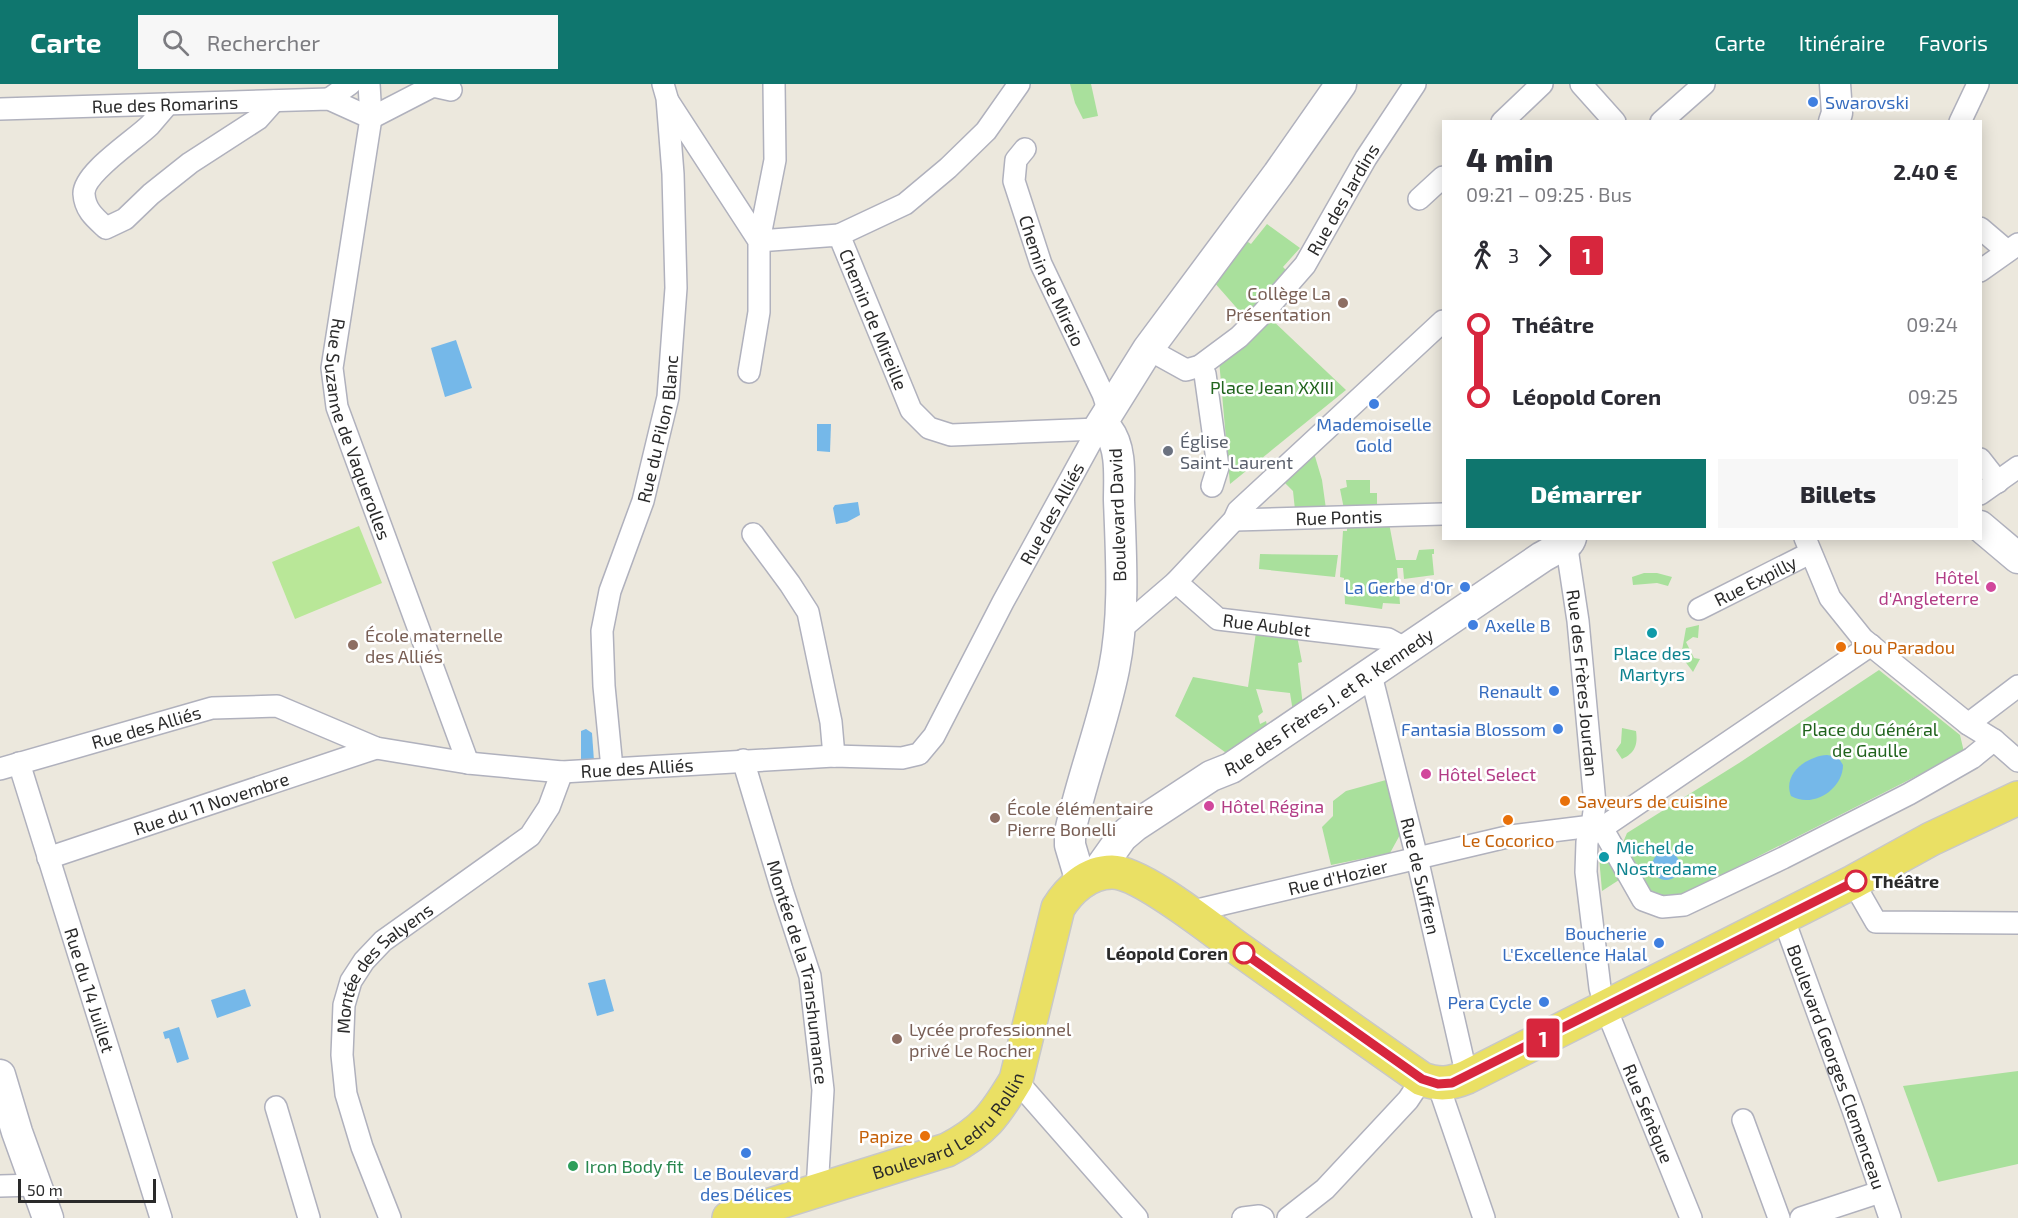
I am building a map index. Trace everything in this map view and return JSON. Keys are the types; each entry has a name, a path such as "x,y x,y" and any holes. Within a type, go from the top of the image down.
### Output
{"main road":[{"path":"1088,879 1112,872 1132,876 1442,1080 1685,968 1853,882 1931,839 2018,798"},
{"name":"Boulevard Ledru Rollin","path":"729,1218 775,1211 817,1190 947,1150 967,1140 988,1123 1016,1080 1058,908 1066,895 1088,879"}],"street":[{"path":"329,99 350,84"},
{"name":"Rue Suzanne de Vaquerolles","path":"369,84 371,117 332,368 337,407 468,763"},
{"path":"749,372 759,312 759,241 776,160 774,84"},
{"path":"839,235 905,204 948,168 986,131 1019,84"},
{"path":"1104,421 1148,349 1278,174 1341,84"},
{"name":"Rue des Jardins","path":"1200,366 1253,324 1305,265 1366,158 1415,84"},
{"path":"1504,120 1542,84"},
{"path":"1581,84 1613,120"},
{"path":"1663,120 1704,84"},
{"path":"1831,119 1835,84"},
{"path":"1961,120 1978,84"},
{"path":"329,99 371,117 433,86 451,90"},
{"path":"665,91 759,241"},
{"name":"Rue du Pilon Blanc","path":"612,768 604,686 602,631 610,591 643,501 668,397 676,288 673,174 665,91"},
{"name":"Rue des Romarins","path":"0,109 329,99"},
{"path":"168,104 149,126 104,164 87,183 84,193 90,214 105,228 125,219 151,194 190,164 258,119 274,101"},
{"name":"Chemin de Mireio","path":"1025,149 1016,160 1014,181 1041,264 1102,394 1104,421"},
{"path":"1419,200 1442,178"},
{"path":"1982,229 2013,248 1982,270"},
{"name":"Chemin de Mireille","path":"759,241 839,235 911,410 929,428 951,435 1104,421"},
{"path":"1120,630 1176,582 1234,520 1238,511 1442,322"},
{"path":"1148,349 1186,370 1200,366 1205,374 1218,467 1212,486"},
{"name":"Rue des Alliés","path":"10,766 212,708 277,706 376,748 468,763 562,772 834,756 902,758 919,754 934,736 1003,602 1104,421"},
{"name":"Boulevard David","path":"1088,879 1070,845 1070,831 1114,669 1120,630 1121,535 1117,454 1113,436 1104,421"},
{"path":"1982,462 1998,482"},
{"path":"1982,493 2018,467"},
{"name":"Rue Pontis","path":"1234,520 1442,514"},
{"path":"1982,528 2018,558"},
{"path":"753,534 808,612 831,722 834,756"},
{"name":"Rue des Frères J. et R. Kennedy","path":"1088,879 1122,837 1135,826 1211,776 1231,768 1570,540"},
{"name":"Rue des Frères Jourdan","path":"1570,540 1568,555 1578,621 1597,827 1587,842 1586,872 1594,946 1605,1006"},
{"path":"1808,546 1830,598 1863,639 1968,724 1994,740 2018,761"},
{"name":"Rue Expilly","path":"1700,609 1808,546"},
{"name":"Rue Aublet","path":"1176,582 1218,619 1388,639 1406,649"},
{"path":"1871,645 1597,827 1643,900 1662,907 1684,905 1909,794 1972,758 1994,740"},
{"name":"Rue de Suffren","path":"1371,675 1418,858 1442,1080 1484,1218"},
{"path":"1968,724 2018,686"},
{"name":"Rue du 11 Novembre","path":"48,858 376,748"},
{"name":"Montée de la Transhumance","path":"743,760 810,976 823,1090 817,1190"},
{"name":"Rue du 14 Juillet","path":"10,766 48,858 161,1218"},
{"name":"Montée des Salyens","path":"390,1218 362,1147 346,1094 342,1055 344,1005 351,981 364,961 383,941 530,836 549,807 562,772"},
{"name":"Rue d'Hozier","path":"1189,912 1511,836 1597,827"},
{"path":"1853,882 1876,922 2018,923"},
{"name":"Boulevard Georges Clemenceau","path":"1783,917 1890,1218"},
{"name":"Rue Sénèque","path":"1605,1006 1691,1218"},
{"path":"0,1075 17,1132 48,1218"},
{"path":"1016,1080 1137,1218"},
{"path":"1288,1218 1325,1189 1408,1100 1442,1080"},
{"path":"276,1107 309,1218"},
{"path":"1743,1120 1779,1218"},
{"path":"0,1186 36,1185"},
{"path":"1801,1218 1880,1192"},
{"path":"1243,1218 1259,1216 1263,1218"}],"green space":[{"path":"1070,84 1091,84 1098,116 1083,119 1075,103"},
{"path":"1267,224 1300,248 1283,267 1290,274 1249,322 1213,281 1245,240 1251,244"},
{"name":"Place Jean XXIII","path":"1268,316 1346,390 1230,484 1219,360"},
{"path":"1314,453 1322,480 1326,509 1295,510 1293,491 1284,482"},
{"path":"1346,480 1370,480 1370,493 1377,493 1377,509 1344,509 1340,489 1347,487"},
{"path":"1389,523 1396,560 1416,560 1419,550 1434,549 1434,554 1432,554 1434,575 1404,579 1403,568 1397,568 1400,604 1383,603 1382,609 1345,604 1344,578 1340,577 1343,531 1347,531 1347,524"},
{"path":"359,526 382,583 295,619 272,562"},
{"path":"1260,554 1338,555 1335,577 1259,569"},
{"path":"1644,573 1657,573 1672,577 1668,586 1657,583 1633,585 1632,577"},
{"path":"1699,625 1698,638 1693,637 1686,642 1694,658 1700,659 1693,672 1681,656 1686,628"},
{"path":"1256,632 1297,636 1302,662 1298,663 1303,706 1293,712 1290,693 1256,689 1263,712 1258,716 1260,724 1266,721 1268,729 1229,755 1175,716 1193,677 1248,687"},
{"name":"Place du Général de Gaulle","path":"1879,670 1960,735 1964,752 1696,888 1669,899 1655,900 1622,845 1627,833 1739,763"},
{"path":"1622,728 1636,731 1637,736 1633,751 1622,759 1616,750 1621,743"},
{"path":"1386,780 1401,833 1390,853 1331,865 1322,827 1333,816 1333,801 1346,791"},
{"path":"1605,849 1622,878 1602,891 1599,857"},
{"path":"2018,1071 2018,1164 1938,1182 1903,1086"}],"water":[{"path":"456,340 472,388 445,397 431,348"},
{"path":"817,424 831,424 830,452 817,451"},
{"path":"858,502 860,515 847,522 836,524 833,508 835,505"},
{"path":"586,729 592,733 594,761 581,762 581,731"},
{"path":"1827,755 1838,757 1843,765 1842,774 1832,789 1817,798 1808,800 1791,796 1790,780 1798,767 1812,759"},
{"path":"1666,852 1676,856 1680,866 1676,876 1666,880 1656,876 1652,866 1656,856"},
{"path":"605,979 614,1011 597,1016 588,983"},
{"path":"245,989 251,1006 217,1018 211,1000"},
{"path":"179,1027 189,1059 177,1063 169,1038 165,1039 163,1032"}],"bus line":[{"name":"1","path":"1244,953 1422,1079 1438,1084 1452,1083 1856,881"}],"place":[{"name":"Swarovski","path":"1813,102"},
{"name":"Collège La Présentation","path":"1343,303"},
{"name":"Mademoiselle Gold","path":"1374,404"},
{"name":"Église Saint-Laurent","path":"1168,451"},
{"name":"La Gerbe d'Or","path":"1465,587"},
{"name":"Hôtel d'Angleterre","path":"1991,587"},
{"name":"Axelle B","path":"1473,625"},
{"name":"Place des Martyrs","path":"1652,633"},
{"name":"École maternelle des Alliés","path":"353,645"},
{"name":"Lou Paradou","path":"1841,647"},
{"name":"Renault","path":"1554,691"},
{"name":"Fantasia Blossom","path":"1558,729"},
{"name":"Hôtel Select","path":"1426,774"},
{"name":"Saveurs de cuisine","path":"1565,801"},
{"name":"Hôtel Régina","path":"1209,806"},
{"name":"École élémentaire Pierre Bonelli","path":"995,818"},
{"name":"Le Cocorico","path":"1508,820"},
{"name":"Michel de Nostredame","path":"1604,857"},
{"name":"Théâtre","path":"1856,881"},
{"name":"Boucherie L'Excellence Halal","path":"1659,943"},
{"name":"Léopold Coren","path":"1244,953"},
{"name":"Pera Cycle","path":"1544,1002"},
{"name":"Lycée professionnel privé Le Rocher","path":"897,1039"},
{"name":"Papize","path":"925,1136"},
{"name":"Le Boulevard des Délices","path":"746,1153"},
{"name":"Iron Body fit","path":"573,1166"}]}
